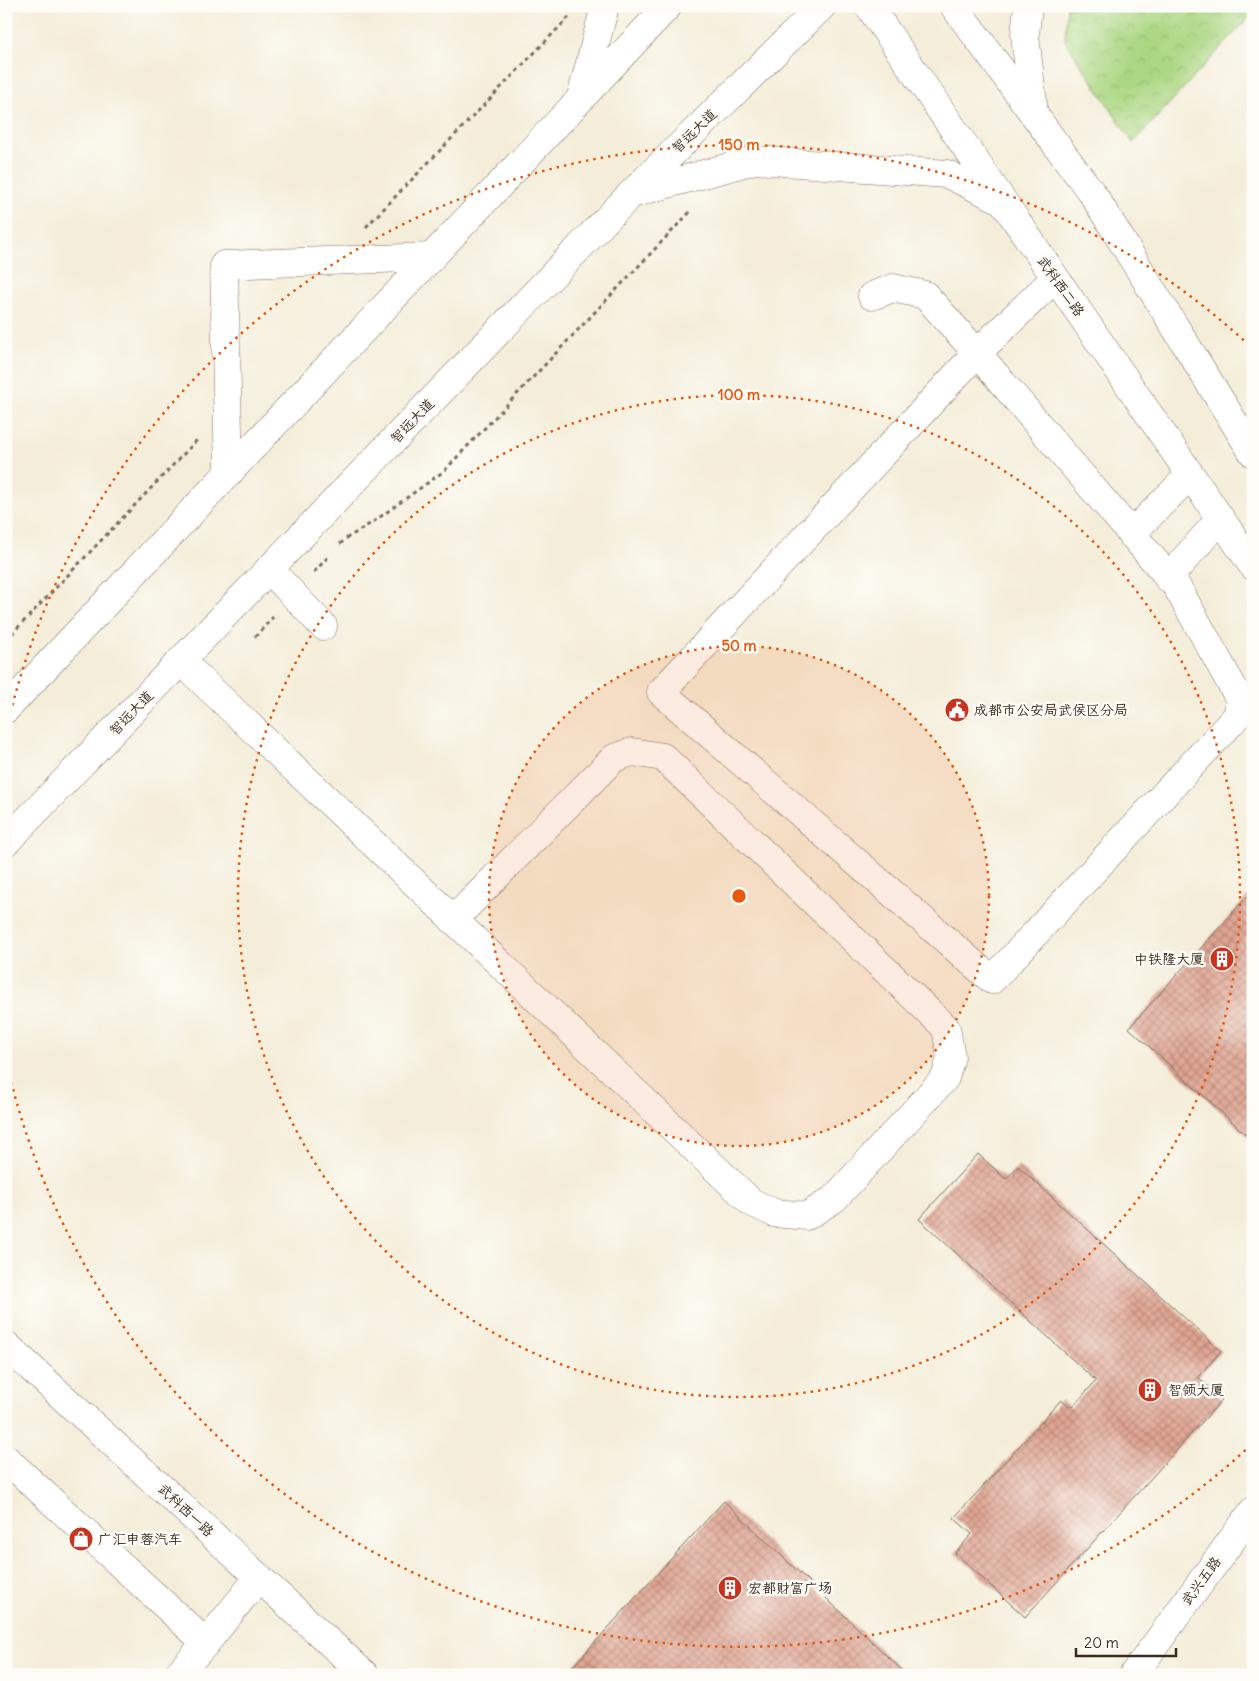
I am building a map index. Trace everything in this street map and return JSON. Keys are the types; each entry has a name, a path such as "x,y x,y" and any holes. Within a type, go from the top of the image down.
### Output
{"main road":[{"path":"580,100 605,6"},
{"path":"6,710 668,6"},
{"name":"智远大道","path":"6,842 630,195 822,6"},
{"name":"武科西二路","path":"869,6 1253,566"},
{"path":"954,6 1094,196 1253,453"},
{"path":"1028,6 1025,35 1034,113"},
{"path":"630,195 755,160 947,174 1001,200"},
{"path":"229,473 224,265 432,257"},
{"path":"872,296 893,288 925,295 977,353 1177,587 1239,698 1239,714 992,980 662,692 977,353 1055,278"},
{"path":"1131,534 1190,475"},
{"path":"1168,578 1220,519"},
{"path":"269,569 323,626"},
{"path":"181,661 453,920 751,1202 774,1213 807,1216 834,1199 945,1078 951,1057 946,1028 662,757 632,752 614,758 453,920"},
{"name":"武科西一路","path":"6,1345 365,1675"},
{"path":"6,1459 206,1643"},
{"name":"武兴五路","path":"1133,1675 1253,1511"},
{"path":"176,1675 206,1643 259,1577"}],"path":[{"path":"333,261 572,13"},
{"path":"340,545 346,538 373,522 444,471 694,209"},
{"path":"6,640 227,409"},
{"path":"255,637 332,552"}],"green space":[{"path":"1067,6 1253,6 1253,13 1133,143 1065,40"}],"building":[{"name":"中铁隆大厦","path":"1253,890 1253,1141 1129,1028"},
{"name":"智领大厦","path":"978,1154 1006,1179 1018,1166 1221,1351 1198,1377 1222,1400 1025,1617 955,1553 972,1534 954,1518 1061,1400 1071,1408 1096,1381 919,1219"},
{"name":"宏都财富广场","path":"724,1501 907,1675 565,1675"}],"place":[{"name":"成都市公安局武侯区分局","path":"957,710"},
{"name":"中铁隆大厦","path":"1222,959"},
{"name":"智领大厦","path":"1150,1390"},
{"name":"广汇申蓉汽车","path":"81,1539"},
{"name":"宏都财富广场","path":"730,1588"}]}
